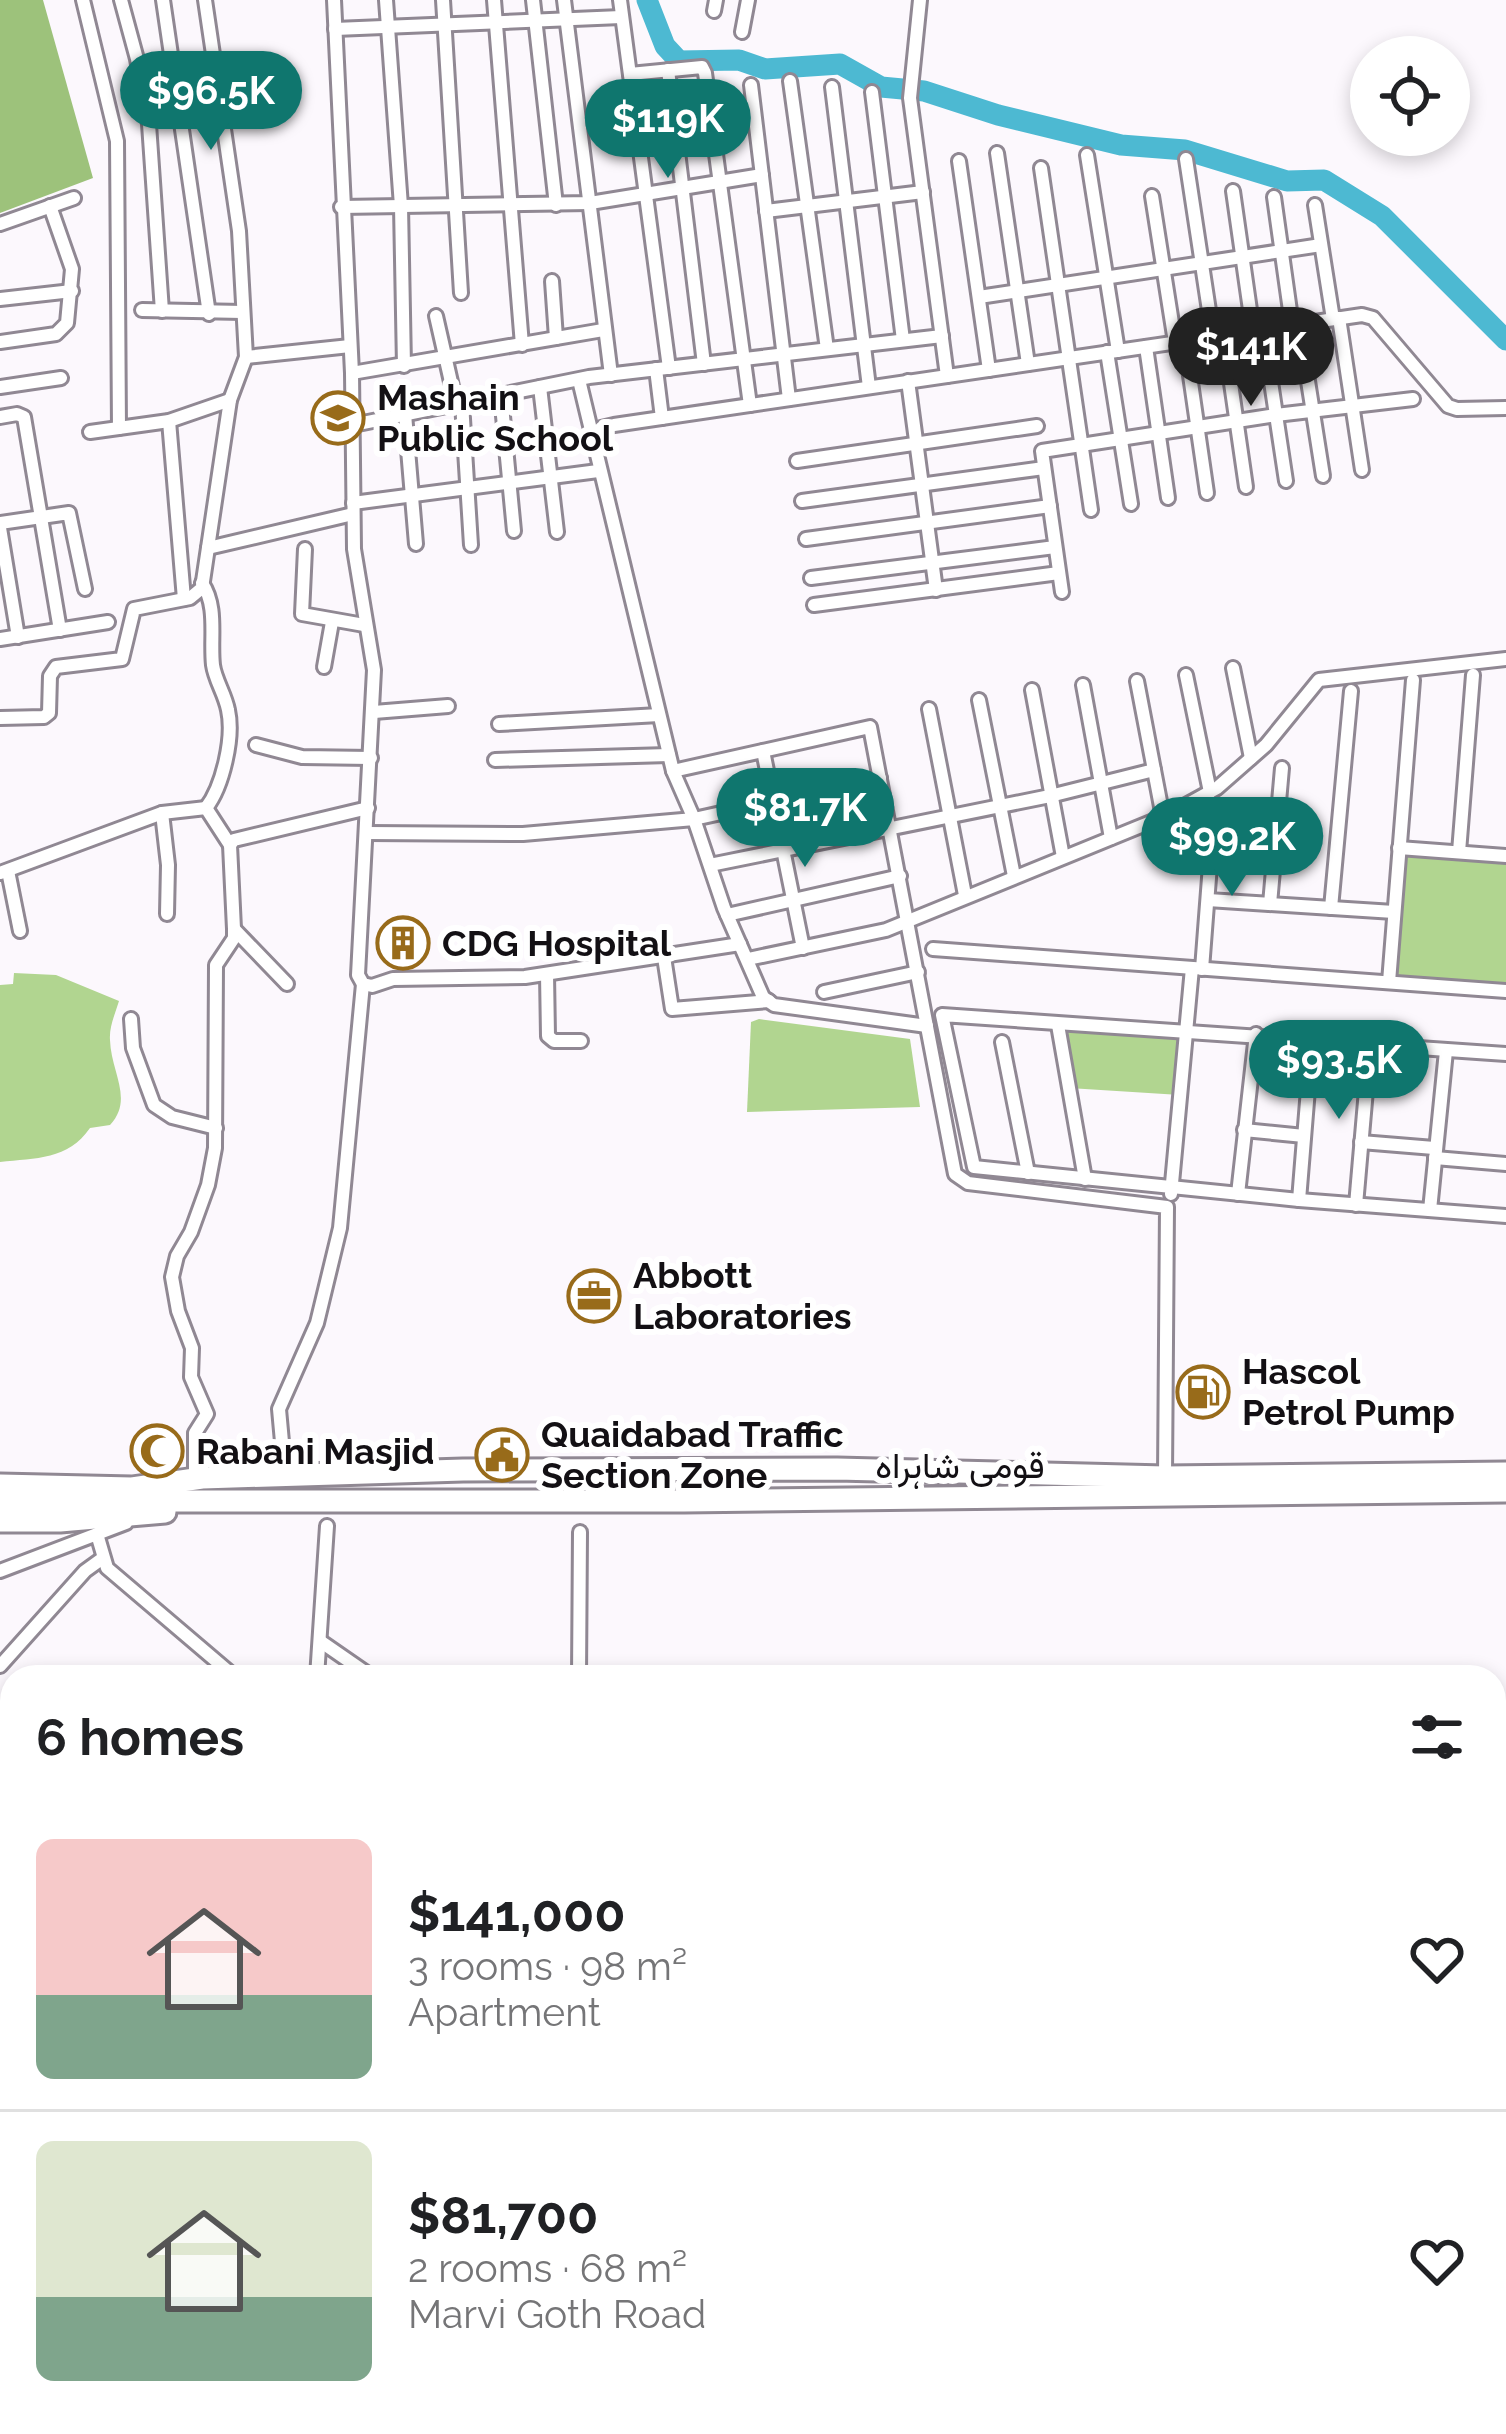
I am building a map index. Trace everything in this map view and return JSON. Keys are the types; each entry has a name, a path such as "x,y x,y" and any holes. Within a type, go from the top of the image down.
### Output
{"highway":[{"name":"قومی شاہراہ","path":"134,1502 198,1478 285,1475 837,1469 1166,1477 1506,1473"},
{"path":"0,1473 198,1478"},
{"path":"0,1485 134,1502"},
{"name":"قومی شاہراہ","path":"134,1502 1506,1490"},
{"path":"0,1501 134,1502"},
{"path":"0,1521 134,1502"}],"street":[{"path":"83,0 117,141 119,428"},
{"path":"121,0 149,124 162,311"},
{"path":"163,0 208,314"},
{"path":"0,718 44,717 49,713 50,676 56,667 122,658 134,609 197,595 202,583 230,400 246,358 239,231 205,0"},
{"path":"285,1475 279,1409 317,1323 340,1228 363,984 358,975 374,712 374,670 364,625 353,508 352,374 334,0"},
{"path":"386,0 400,206 404,366"},
{"path":"443,0 461,293"},
{"path":"494,0 522,345"},
{"path":"533,0 556,205"},
{"path":"564,0 611,375"},
{"path":"620,0 646,195 663,369 662,418"},
{"path":"742,32 748,0"},
{"path":"920,0 910,98 947,376"},
{"path":"334,29 622,17"},
{"path":"630,74 702,67 705,73 750,404"},
{"path":"668,70 704,364"},
{"path":"790,81 827,350"},
{"path":"751,85 790,399"},
{"path":"832,88 869,387"},
{"path":"872,92 903,340"},
{"path":"997,153 1028,364"},
{"path":"1087,155 1131,504"},
{"path":"1186,159 1201,262 1246,487"},
{"path":"959,161 989,370"},
{"path":"1041,168 1090,510"},
{"path":"341,207 590,203 762,175"},
{"path":"1233,191 1241,255 1286,481"},
{"path":"766,211 923,192"},
{"path":"1152,196 1207,493"},
{"path":"1274,197 1323,476"},
{"path":"0,224 74,198"},
{"path":"1315,205 1362,470"},
{"path":"0,342 62,330 67,323 72,269 50,206"},
{"path":"979,296 1321,245"},
{"path":"552,281 556,338"},
{"path":"0,299 72,291"},
{"path":"142,310 243,312"},
{"path":"592,442 601,428 1362,315 1373,318 1448,406 1457,410 1506,408"},
{"path":"436,316 459,404 471,545"},
{"path":"352,374 603,330"},
{"path":"352,424 611,375 942,336"},
{"path":"246,358 350,346"},
{"path":"1146,346 1168,498"},
{"path":"0,387 61,378"},
{"path":"578,380 673,771 727,915 763,997 769,1001"},
{"path":"908,382 936,590"},
{"path":"540,387 557,532"},
{"path":"501,395 514,531"},
{"path":"1062,592 1042,451 1413,399"},
{"path":"90,432 169,422 230,400"},
{"path":"405,414 416,544"},
{"path":"0,417 24,417 60,630"},
{"path":"169,422 184,599"},
{"path":"796,461 1037,426"},
{"path":"802,501 1044,468"},
{"path":"208,548 411,494 598,471"},
{"path":"806,538 1050,506"},
{"path":"18,637 0,526 65,511 72,516 85,589"},
{"path":"811,578 1055,547"},
{"path":"305,549 301,612 364,625"},
{"path":"814,605 1059,573"},
{"path":"202,583 210,601 213,665 230,731 217,788 206,808"},
{"path":"0,639 108,622"},
{"path":"324,667 332,622"},
{"path":"748,959 886,930 1163,817 1210,792 1266,745 1319,680 1506,659"},
{"path":"1233,668 1251,758"},
{"path":"1186,675 1210,792"},
{"path":"1459,852 1473,675"},
{"path":"1389,982 1413,680"},
{"path":"1137,681 1163,817"},
{"path":"1083,685 1111,838"},
{"path":"1032,690 1063,857"},
{"path":"1330,908 1351,691"},
{"path":"979,700 1013,876"},
{"path":"374,712 448,706"},
{"path":"929,710 965,895"},
{"path":"499,724 659,715"},
{"path":"673,771 870,727 952,1166 961,1180 1167,1207"},
{"path":"256,745 302,757 371,758"},
{"path":"763,751 803,948"},
{"path":"495,760 669,755"},
{"path":"1270,904 1282,768"},
{"path":"710,866 1154,770"},
{"path":"367,832 523,834 694,819 880,778"},
{"path":"20,931 4,872 162,813 206,808"},
{"path":"198,1478 195,1433 207,1414 191,1377 192,1348 172,1277 208,1185 216,1128 216,965 234,938 230,845 206,808"},
{"path":"230,845 234,840 368,808"},
{"path":"162,813 168,866 166,914"},
{"path":"1166,1477 1167,1207 1214,826"},
{"path":"1399,848 1506,856"},
{"path":"727,915 900,876"},
{"path":"1208,900 1394,912"},
{"path":"234,929 286,984"},
{"path":"363,984 548,974 740,944"},
{"path":"933,949 1506,991"},
{"path":"664,957 672,1010 769,1001 927,1026"},
{"path":"824,992 918,972"},
{"path":"548,974 548,1036 554,1041 580,1041"},
{"path":"1506,1054 942,1015 974,1168 1506,1216"},
{"path":"131,1019 133,1048 154,1105 172,1117 216,1128"},
{"path":"1058,1025 1085,1179"},
{"path":"1238,1194 1256,1034"},
{"path":"1299,1200 1312,1040"},
{"path":"1002,1042 1028,1173"},
{"path":"1356,1205 1370,1044"},
{"path":"1430,1210 1446,1051"},
{"path":"1244,1130 1304,1136"},
{"path":"1361,1142 1506,1164"},
{"path":"0,1571 97,1534 134,1502"},
{"path":"317,1665 327,1526"},
{"path":"579,1665 580,1532"},
{"path":"97,1534 107,1568 221,1665"},
{"path":"1,1665 85,1570 103,1558"},
{"path":"320,1641 355,1665"}],"green space":[{"path":"0,0 43,0 93,178 0,213"},
{"path":"1399,848 1506,856 1506,991 1389,982"},
{"path":"14,973 56,975 119,1001 110,1035 121,1095 110,1125 90,1128 61,1152 0,1162 0,985 13,984"},
{"path":"759,1019 910,1039 920,1107 747,1112 751,1022"},
{"path":"1058,1025 1186,1030 1180,1095 1069,1088"}],"waterway":[{"path":"647,0 665,46 679,61 739,60 765,69 840,64 881,87 924,91 1121,145 1185,150 1287,181 1324,180 1382,216 1506,340"}],"place":[{"name":"Mashain Public School","path":"338,418"},
{"name":"CDG Hospital","path":"403,943"},
{"name":"Abbott Laboratories","path":"594,1296"},
{"name":"Hascol Petrol Pump","path":"1203,1392"},
{"name":"Rabani Masjid","path":"157,1451"},
{"name":"Quaidabad Traffic Section Zone","path":"502,1455"}]}
